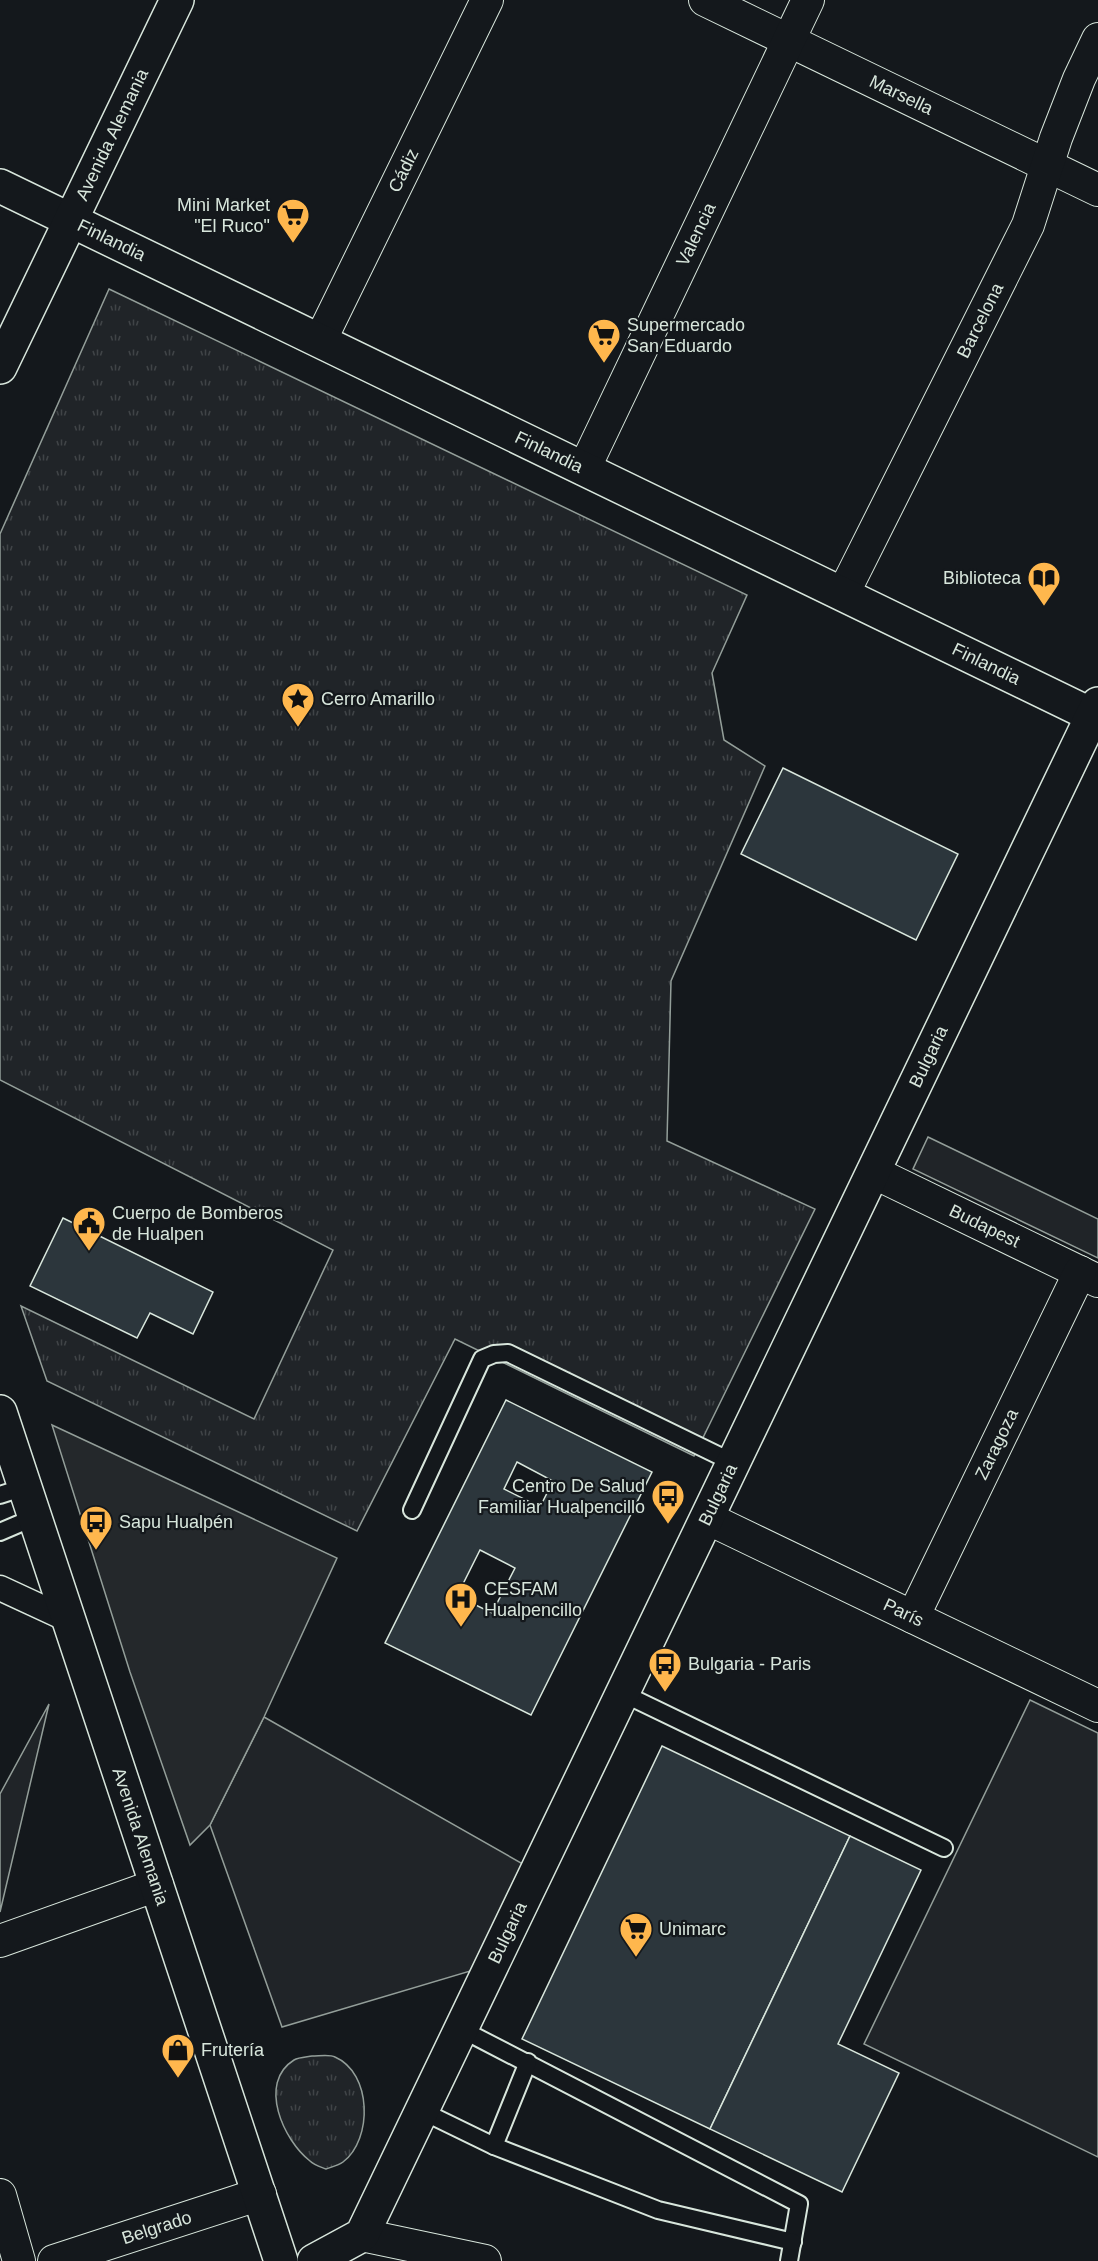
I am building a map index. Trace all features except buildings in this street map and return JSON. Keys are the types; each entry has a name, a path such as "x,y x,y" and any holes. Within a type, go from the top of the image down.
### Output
{"street":[{"name":"Avenida Alemania","path":"0,367 177,0"},
{"name":"Cádiz","path":"320,341 488,0"},
{"name":"Marsella","path":"705,0 1098,190"},
{"name":"Valencia","path":"584,469 808,0"},
{"name":"Barcelona","path":"843,594 1028,225 1079,79 1098,39"},
{"name":"Finlandia","path":"0,186 843,594 1096,712"},
{"name":"Bulgaria","path":"362,2235 1096,712"},
{"name":"Budapest","path":"873,1172 1089,1276"},
{"name":"Zaragoza","path":"913,1617 1089,1276"},
{"name":"Avenida Alemania","path":"0,1412 20,1500 69,1620 281,2261"},
{"name":"París","path":"707,1518 1097,1704"},
{"path":"0,1588 69,1620"},
{"path":"0,1941 157,1885"},
{"name":"Belgrado","path":"54,2261 260,2194"},
{"path":"0,2195 19,2261"},
{"path":"314,2261 362,2235 486,2261"}],"lane":[{"path":"412,1510 482,1359 494,1354 508,1353 734,1463"},
{"path":"0,1532 20,1500"},
{"path":"622,1693 944,1848"},
{"path":"461,2029 799,2204 789,2261"},
{"path":"494,2145 528,2062"},
{"path":"422,2111 494,2145 658,2210 793,2242"}],"green space":[{"name":"Cerro Amarillo","path":"109,289 747,595 712,673 724,740 765,766 671,981 667,1141 815,1209 694,1456 455,1339 357,1531 47,1381 21,1306 254,1419 333,1250 0,1080 0,534"},
{"path":"928,1137 1098,1219 1098,1258 913,1169"},
{"path":"1030,1700 1098,1733 1098,2157 864,2044"},
{"path":"49,1704 0,1912 0,1794"},
{"path":"264,1717 537,1872 494,1964 282,2027 210,1825"},
{"path":"333,2056 347,2065 362,2091 364,2107 360,2138 353,2152 341,2163 326,2169 312,2162 291,2140 278,2112 276,2097 277,2083 283,2070 296,2059"}],"shaded area":[{"path":"52,1425 337,1558 264,1717 210,1825 190,1845 130,1672"}],"place":[{"name":"Mini Market \"El Ruco\"","path":"293,244"},
{"name":"Supermercado San Eduardo","path":"604,364"},
{"name":"Biblioteca","path":"1044,607"},
{"name":"Cerro Amarillo","path":"298,728"},
{"name":"Cuerpo de Bomberos de Hualpen","path":"89,1252"},
{"name":"Centro De Salud Familiar Hualpencillo","path":"668,1525"},
{"name":"Sapu Hualpén","path":"96,1551"},
{"name":"CESFAM Hualpencillo","path":"461,1628"},
{"name":"Bulgaria - Paris","path":"665,1693"},
{"name":"Unimarc","path":"636,1958"},
{"name":"Frutería","path":"178,2079"}]}
